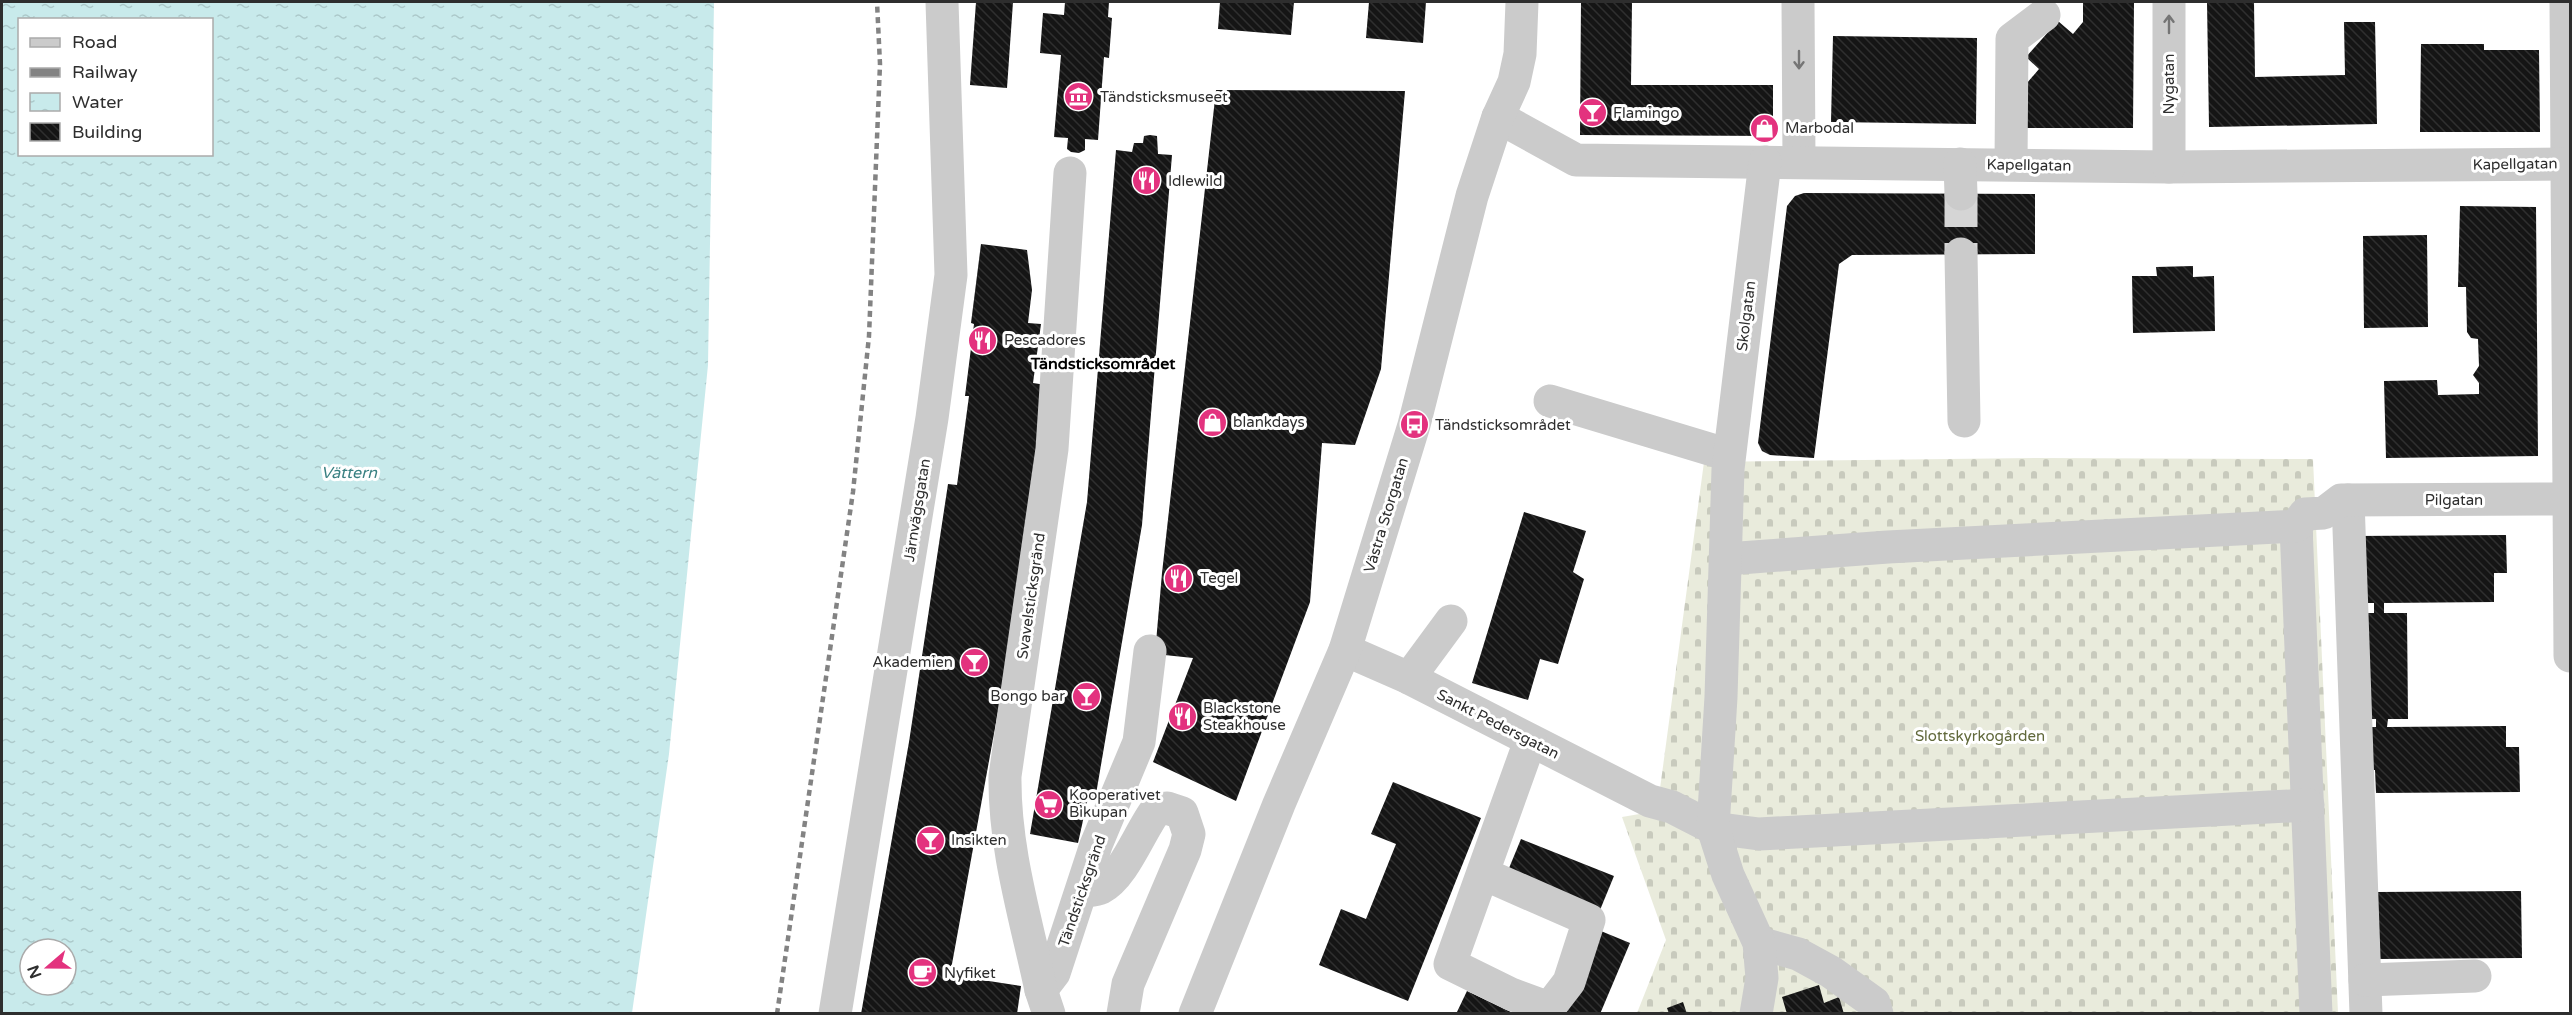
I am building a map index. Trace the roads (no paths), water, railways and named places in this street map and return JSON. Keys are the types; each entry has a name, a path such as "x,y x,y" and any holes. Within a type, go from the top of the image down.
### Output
{"street":[{"name":"Järnvägsgatan","path":"835,1014 931,430 951,275 942,2"},
{"name":"Västra Storgatan","path":"1195,1014 1275,815 1345,650 1414,425 1472,196 1498,117 1514,82 1520,54 1522,2"},
{"path":"1798,2 1799,161"},
{"name":"Nygatan","path":"2169,2 2169,167"},
{"path":"2566,2 2571,656"},
{"path":"2011,164 2012,39 2044,15"},
{"name":"Kapellgatan","path":"1498,117 1576,160 1799,161 1960,179 2011,164 2169,167 2569,164"},
{"name":"Skolgatan","path":"1713,828 1721,697 1729,462 1765,162"},
{"name":"Svavelsticksgränd","path":"1045,1002 1008,839 1004,811 1005,776 1052,449 1070,173"},
{"path":"1961,254 1964,421"},
{"path":"1550,401 1729,462"},
{"name":"Pilgatan","path":"2344,500 2568,499"},
{"path":"2316,1014 2296,525 2305,514 2324,513 2344,500"},
{"path":"2344,500 2366,1014"},
{"path":"1726,559 1910,546 2296,525"},
{"path":"1409,678 1450,621"},
{"name":"Sankt Pedersgatan","path":"1345,650 1409,678 1650,801 1672,807 1713,828 1759,834 2308,805"},
{"name":"Tändsticksgränd","path":"1045,1002 1096,845 1139,742 1150,651"},
{"path":"1484,874 1589,920 1569,982 1549,1008 1511,994 1450,964 1530,741"},
{"path":"1082,891 1099,889 1109,881 1156,810 1167,808 1182,813 1189,834 1185,850 1128,984 1123,1014"},
{"path":"1713,828 1728,875 1758,943 1762,978 1756,1014"},
{"path":"1758,943 1798,954 1831,972 1874,1003 1877,1014"},
{"path":"2365,980 2475,976"}],"water":[{"name":"Vättern","path":"2,2 714,2 708,365 669,754 632,1013 2,1013"}],"tunnel":[{"path":"1961,194 1961,254"}],"railway":[{"path":"777,1014 853,492 869,336 880,64 877,2"}],"place":[{"name":"Tändsticksmuseet","path":"1079,97"},
{"name":"Flamingo","path":"1592,113"},
{"name":"Marbodal","path":"1764,128"},
{"name":"Idlewild","path":"1147,181"},
{"name":"Pescadores","path":"983,340"},
{"name":"blankdays","path":"1212,422"},
{"name":"Tändsticksområdet","path":"1414,425"},
{"name":"Tegel","path":"1179,578"},
{"name":"Akademien","path":"974,662"},
{"name":"Bongo bar","path":"1086,696"},
{"name":"Blackstone Steakhouse","path":"1182,717"},
{"name":"Kooperativet Bikupan","path":"1048,804"},
{"name":"Insikten","path":"930,840"},
{"name":"Nyfiket","path":"923,973"}],"district":[{"name":"Tändsticksområdet","path":"1103,364"}],"park label":[{"name":"Slottskyrkogården","path":"1980,736"}]}
